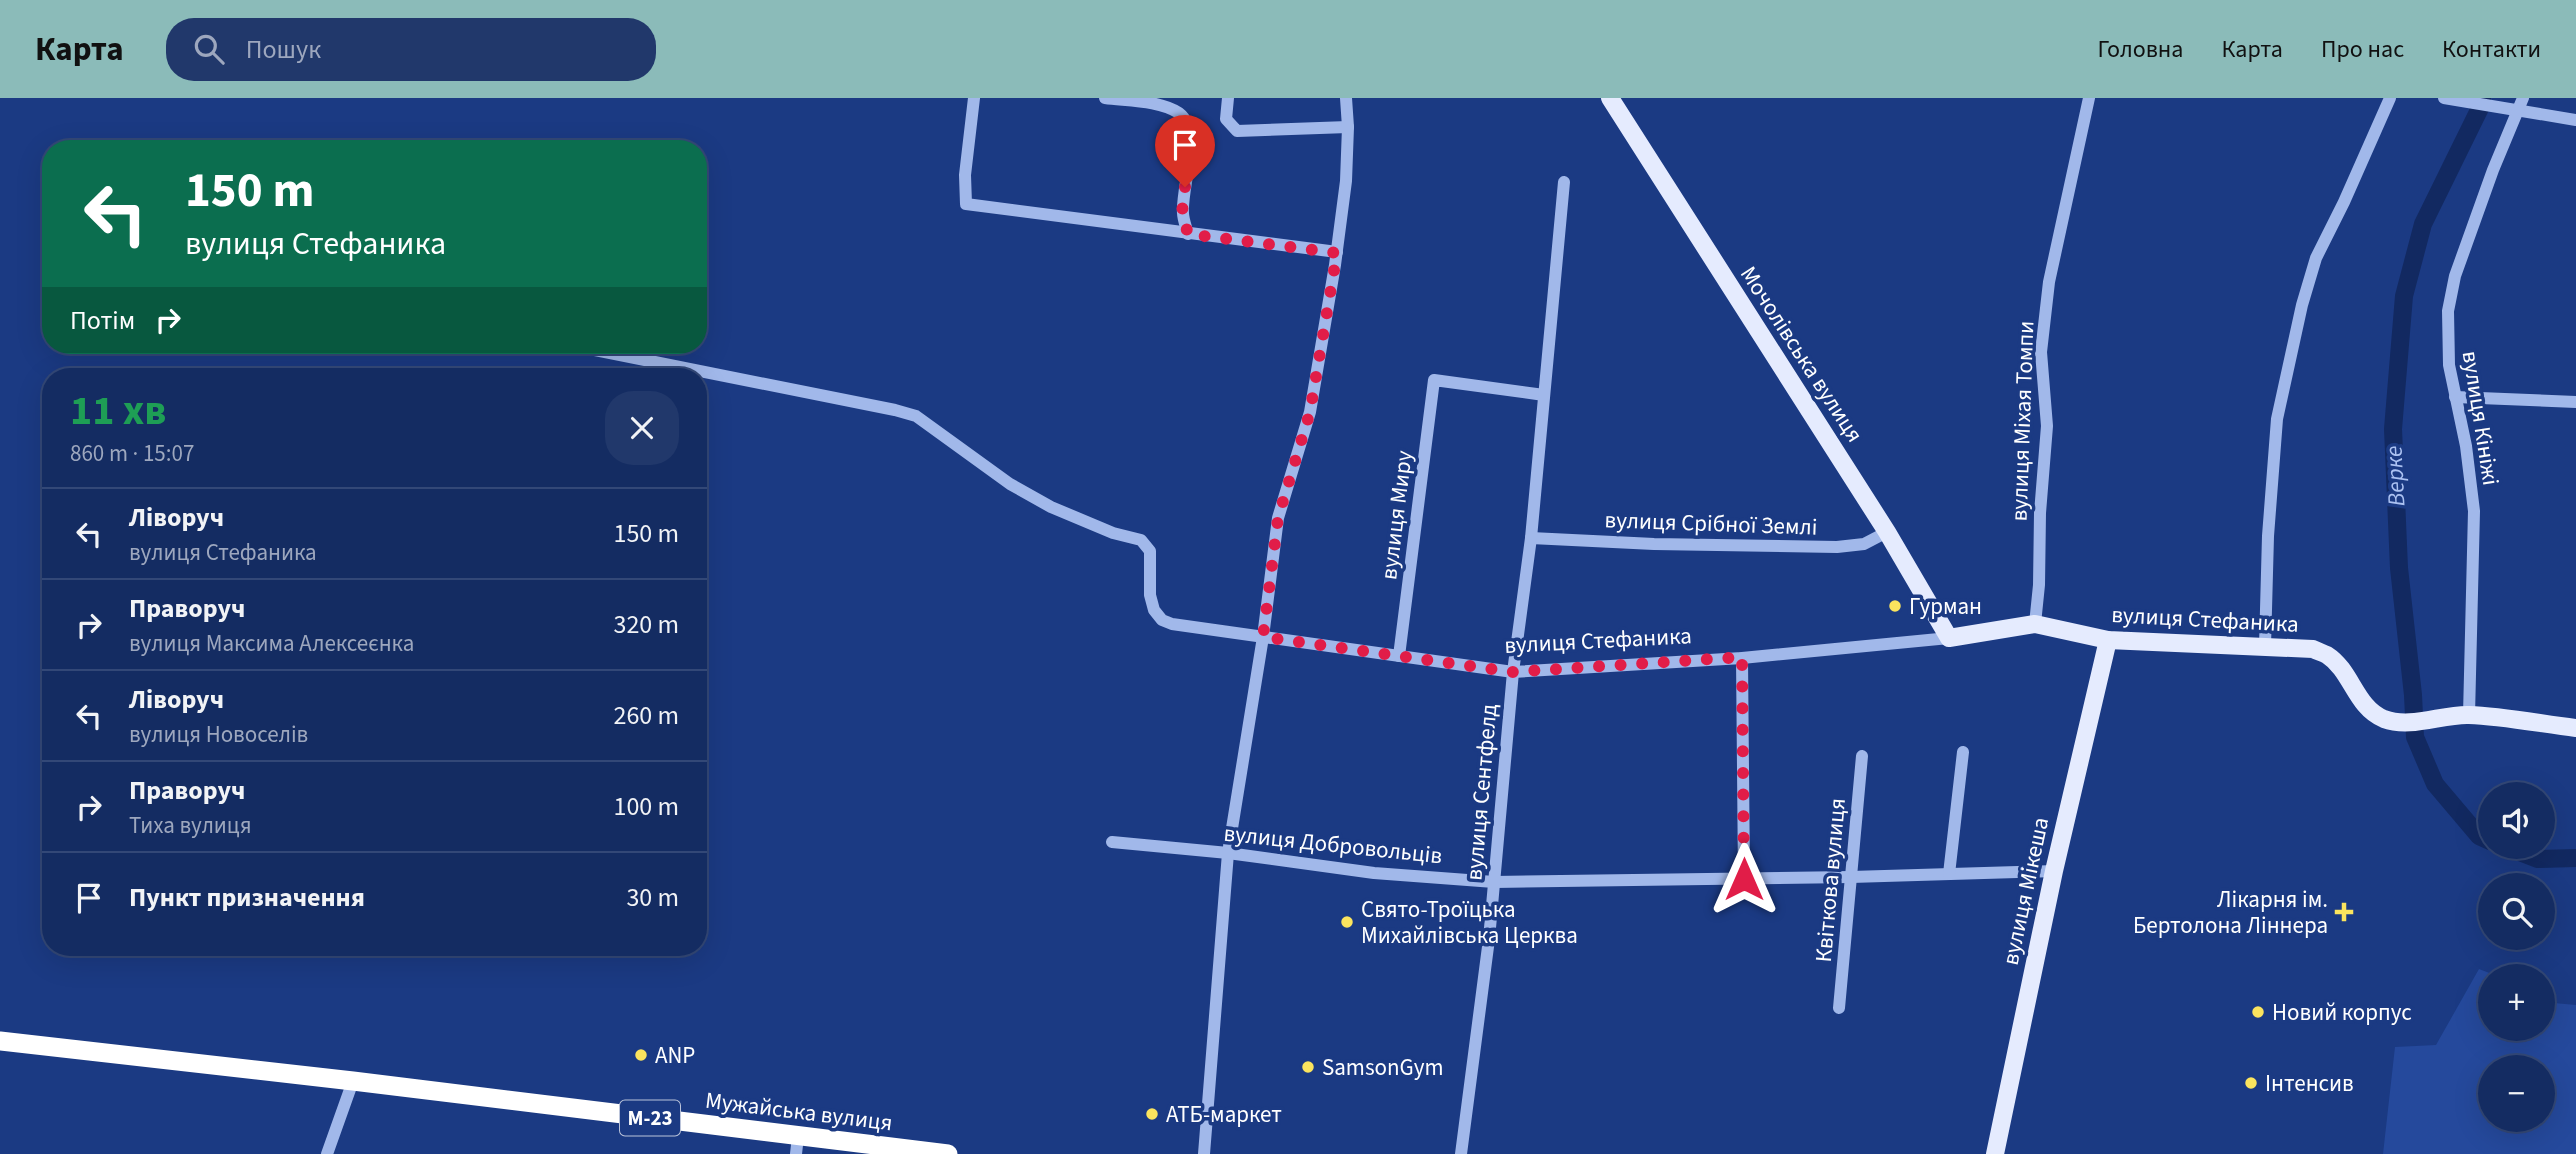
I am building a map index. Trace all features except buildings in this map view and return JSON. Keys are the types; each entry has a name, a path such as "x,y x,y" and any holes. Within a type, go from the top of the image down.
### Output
{"highway":[{"name":"М-23","path":"0,1041 353,1081"},
{"name":"Мужайська вулиця","path":"353,1081 797,1145 948,1154"}],"main road":[{"name":"Мочолівська вулиця","path":"1610,98 1887,532 1950,638"},
{"name":"вулиця Стефаника","path":"1950,638 2035,624 2108,640 2313,649 2328,656 2360,700 2371,711 2385,719 2412,721 2469,715 2576,728"},
{"name":"вулиця Мікеша","path":"1995,1154 2054,871 2108,640"}],"street":[{"path":"974,98 965,176 966,204 1337,253"},
{"path":"1105,98 1158,105 1178,113 1187,122 1191,136 1182,212 1188,234"},
{"path":"1228,98 1226,119 1237,131 1348,127"},
{"path":"1204,1154 1228,853 1263,637 1278,518 1310,412 1337,253 1346,181 1346,98"},
{"name":"вулиця Міхая Томпи","path":"2035,624 2047,426 2041,352 2049,282 2089,98"},
{"path":"2265,646 2268,536 2277,419 2302,306 2316,258 2390,98"},
{"path":"2444,98 2488,107 2520,103 2576,120"},
{"name":"вулиця Кініжі","path":"2469,715 2474,511 2466,446 2449,365 2448,311 2455,276 2520,103"},
{"name":"вулиця Сентфелд","path":"1461,1154 1494,882 1513,672 1531,538 1564,182"},
{"name":"вулиця Стефаника","path":"615,354 685,368"},
{"name":"вулиця Стефаника","path":"707,372 916,416 1010,484 1051,507 1113,533 1141,540 1150,551 1150,595 1154,610 1162,620 1172,624 1513,672 1742,657 1950,638"},
{"name":"вулиця Миру","path":"1399,656 1434,380 1544,395"},
{"path":"2455,397 2576,402"},
{"name":"вулиця Срібної Землі","path":"1531,538 1654,544 1837,547 1864,544 1887,532"},
{"path":"1742,657 1744,879"},
{"path":"1949,874 1963,752"},
{"name":"Квіткова вулиця","path":"1839,1008 1862,756"},
{"name":"вулиця Добровольців","path":"1112,842 1228,853 1374,873 1494,882 2054,871"},
{"path":"327,1154 353,1081"}],"shaded area":[{"path":"2478,971 2478,1041 2555,1041 2555,1003 2576,1005 2576,1154 2383,1154 2395,1047 2436,1045"}],"waterway":[{"name":"Верке","path":"2478,835 2435,784 2415,737 2399,568 2393,429 2404,296 2423,224 2480,108 2482,98"},
{"name":"Верке","path":"2555,859 2576,858"}],"place":[{"name":"Гурман","path":"1895,606"},
{"name":"Лікарня ім. Бертолона Ліннера","path":"2344,912"},
{"name":"Свято-Троїцька Михайлівська Церква","path":"1347,922"},
{"name":"Новий корпус","path":"2258,1012"},
{"name":"ANP","path":"641,1055"},
{"name":"SamsonGym","path":"1308,1067"},
{"name":"Інтенсив","path":"2251,1083"},
{"name":"АТБ-маркет","path":"1152,1114"}],"route":[{"path":"1185,187 1182,212 1188,234 1337,253 1310,412 1278,518 1263,637 1513,672 1742,657 1744,879"}]}
